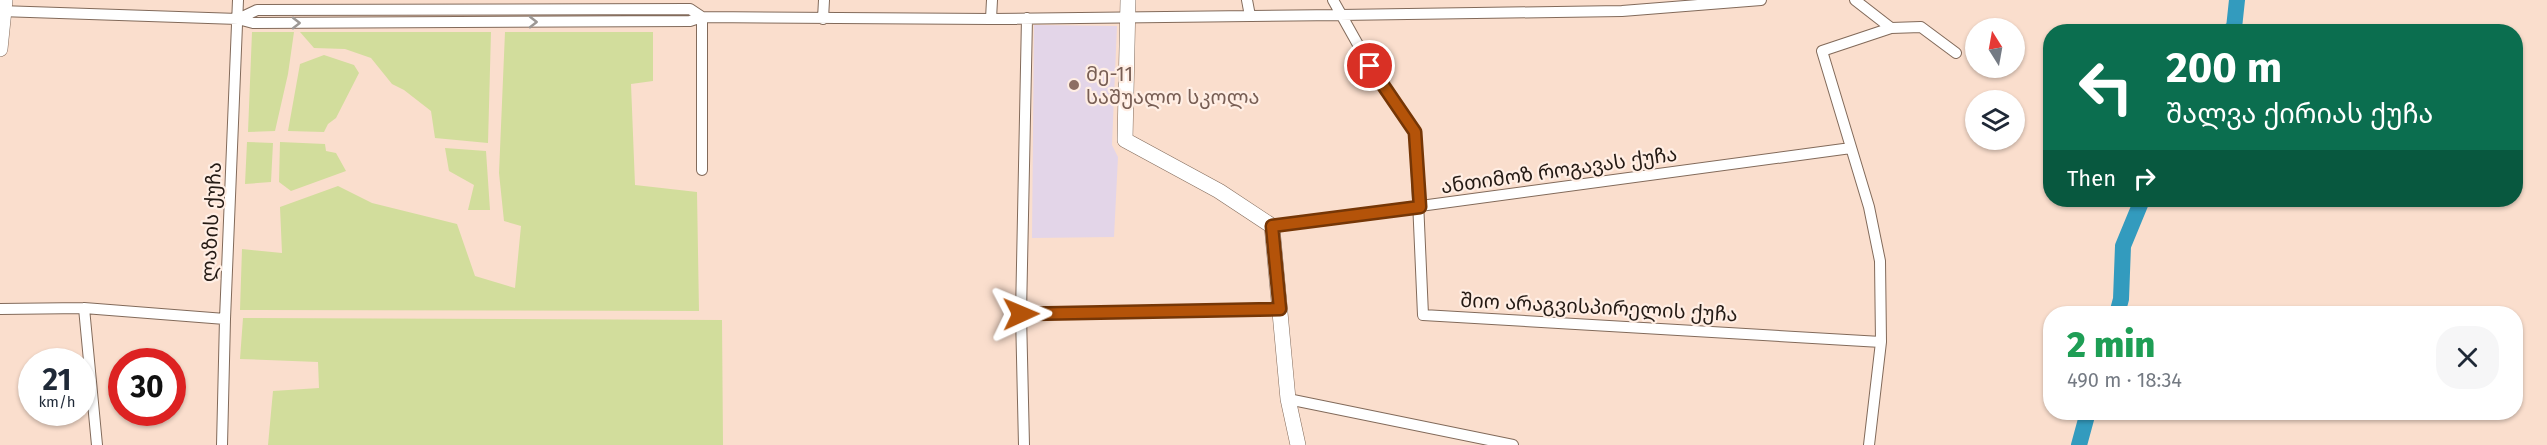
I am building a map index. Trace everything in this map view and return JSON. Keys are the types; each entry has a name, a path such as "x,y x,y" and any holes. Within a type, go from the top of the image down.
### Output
{"street":[{"name":"ლაზის ქუჩა","path":"222,445 238,0"},
{"path":"824,0 824,19"},
{"path":"991,19 992,0"},
{"path":"1128,0 1125,140 1219,190 1272,226 1288,399 1298,445"},
{"path":"1247,0 1250,16"},
{"path":"1333,0 1370,66 1415,132 1420,207"},
{"path":"0,49 3,8 238,19 253,23 504,22 690,21 702,17 991,19 1340,15 1622,10 1761,0"},
{"path":"1855,0 1891,28"},
{"path":"238,19 257,10 424,4 690,9 702,17"},
{"path":"504,22 505,4"},
{"path":"702,17 702,170"},
{"path":"1024,445 1021,314 1027,18"},
{"path":"1869,445 1881,342 1880,261 1869,207 1822,51 1891,28 1921,27 1956,53"},
{"name":"ანთიმოზ როგავას ქუჩა","path":"1272,226 1851,148"},
{"name":"შიო არაგვისპირელის ქუჩა","path":"1420,207 1423,315 1881,342"},
{"path":"84,308 97,445"},
{"path":"0,309 84,308 225,319"},
{"path":"1021,314 1280,309"},
{"path":"1288,399 1513,445"}],"shaded area":[{"name":"მე-11 საშუალო სკოლა","path":"1034,25 1117,26 1112,145 1118,157 1114,237 1032,238"}],"green space":[{"path":"252,32 294,32 288,74 275,131 248,132"},
{"path":"300,32 491,32 488,143 435,138 431,111 404,90 392,84 371,58 345,49 314,48"},
{"path":"505,32 653,32 653,81 631,84 635,185 697,192 699,311 240,310 242,249 282,253 280,207 338,186 372,203 457,224 475,276 515,288 521,226 504,221 499,173"},
{"path":"324,55 354,65 359,73 336,118 328,124 324,132 288,131 300,64"},
{"path":"247,142 273,143 271,182 245,184"},
{"path":"280,142 325,144 326,151 336,153 346,171 291,191 279,182"},
{"path":"445,148 486,151 490,210 468,210 474,185 449,171"},
{"path":"243,318 722,320 723,445 268,445 273,391 319,388 318,362 240,359"}],"waterway":[{"path":"2234,24 2237,0"},
{"path":"2119,306 2123,246 2139,207"},
{"path":"2079,445 2086,420"}],"place":[{"name":"მე-11 საშუალო სკოლა","path":"1074,85"}],"route":[{"path":"1021,314 1280,309 1272,226 1420,207 1415,132 1370,66"}]}
